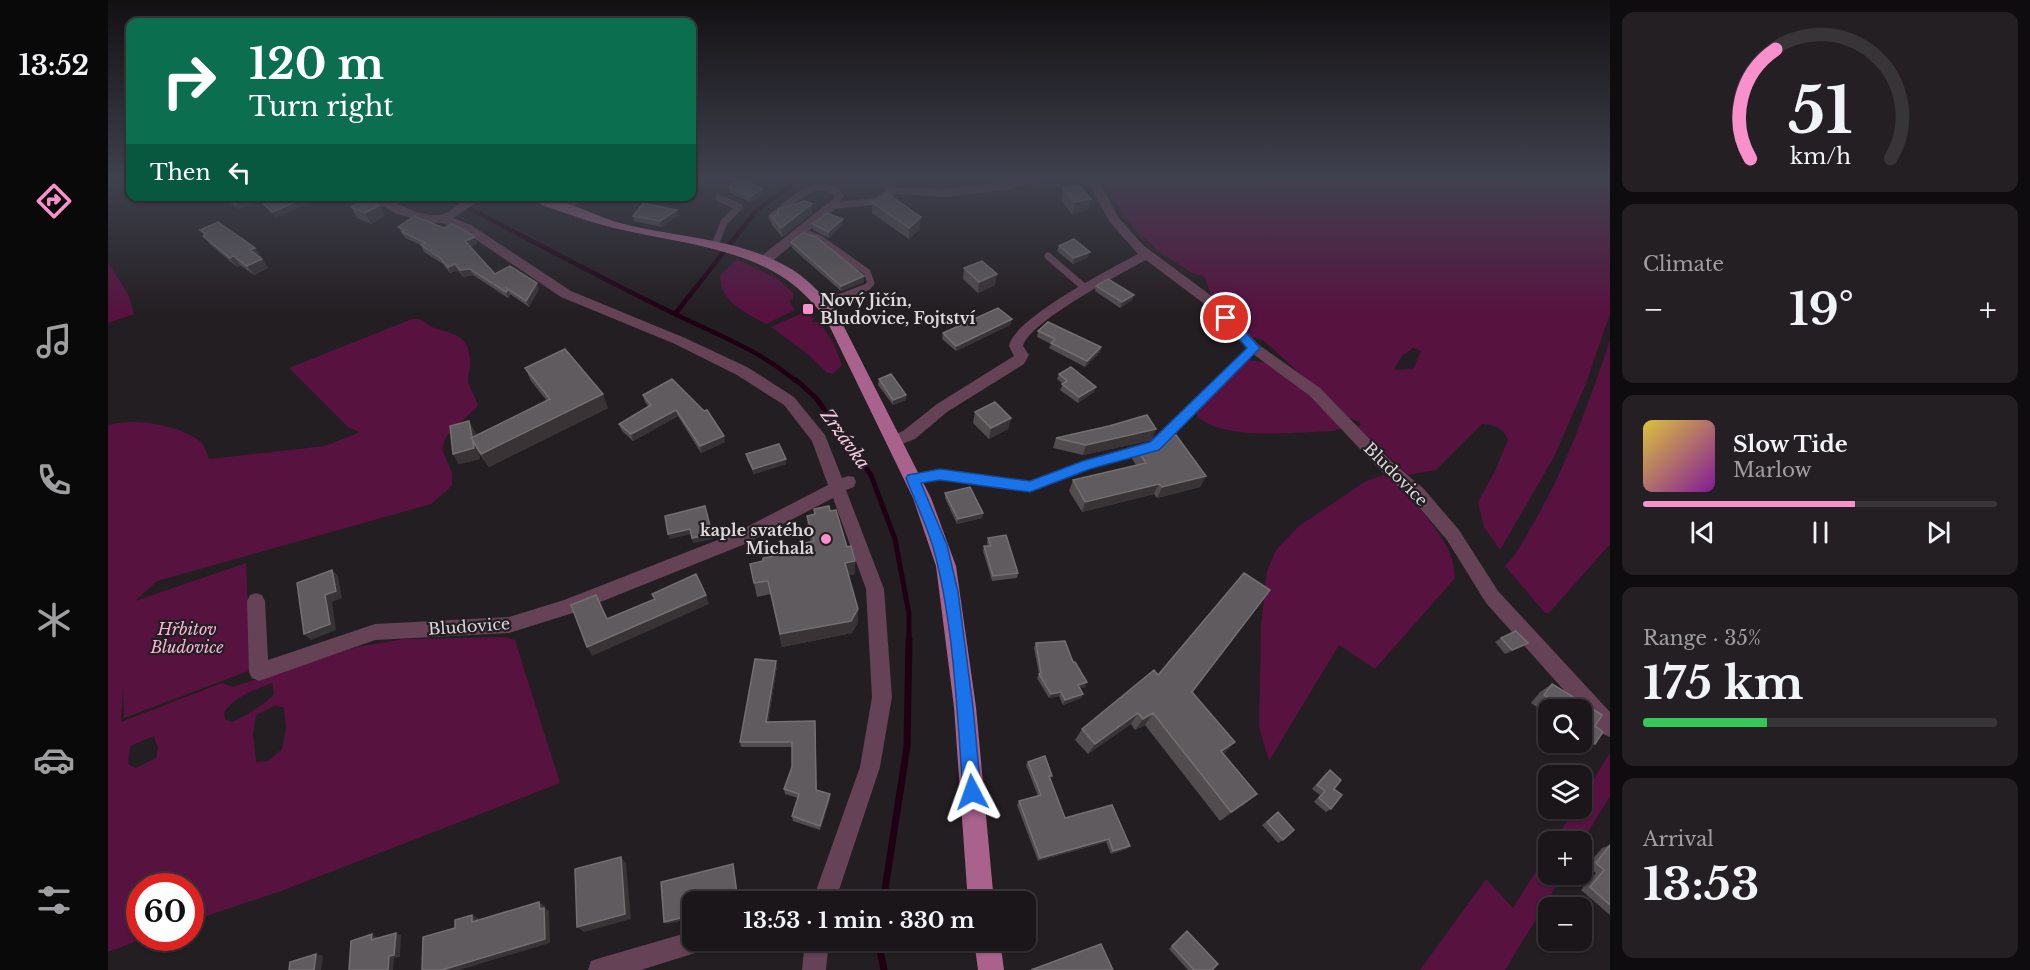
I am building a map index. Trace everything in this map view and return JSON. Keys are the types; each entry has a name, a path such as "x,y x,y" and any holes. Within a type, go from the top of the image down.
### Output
{"main road":[{"path":"613,223 630,229 722,246 765,260 799,280 823,304 845,340 874,404 913,478 940,545 951,592 965,707 980,891"},
{"path":"988,951 991,970"}],"street":[{"path":"459,223 567,294 680,341 742,371 789,401 819,439 842,485 875,589 882,697 870,768 827,891"},
{"path":"765,260 809,223"},
{"name":"Bludovice","path":"1117,223 1137,248 1212,303 1254,348 1315,392 1385,465 1418,494 1453,535 1492,597 1610,728"},
{"path":"894,441 909,435 942,408 1019,360 1022,355 1016,346 1017,340 1038,320 1085,288 1147,255"},
{"name":"Bludovice","path":"256,601 259,672 375,632 509,625 566,607 739,538 842,485"},
{"path":"600,970 682,946"},
{"path":"814,970 816,951"}],"lane":[{"path":"722,246 724,223"},
{"path":"794,234 819,238 867,272 871,278 871,283 867,287 823,304"},
{"path":"1048,256 1085,288"},
{"path":"913,478 940,475 1030,487 1087,464 1155,446 1254,348"}],"green space":[{"path":"1130,223 1610,223 1610,314 1585,386 1554,457 1500,550 1484,527 1478,502 1495,471 1508,440 1501,429 1482,424 1436,470 1408,475 1356,426 1361,426 1359,422 1349,418 1263,340 1247,336 1212,297 1204,276 1192,273 1159,252","holes":["1413,348 1421,351 1413,369 1397,370 1394,368 1402,356"]},
{"path":"737,259 778,279 793,293 793,299 789,301 795,310 766,324 750,316 729,300 721,285 720,276"},
{"path":"108,262 129,296 134,314 108,323"},
{"path":"800,314 814,318 812,322 819,322 833,342 842,365 833,374 826,372 810,356 771,327"},
{"name":"Hřbitov Bludovice","path":"412,319 452,333 466,344 470,357 468,380 478,406 446,437 442,449 452,473 452,486 431,504 157,581 135,601 246,563 251,670 124,718 123,687 121,722 222,683 233,687 357,647 404,639 505,637 515,640 560,783 284,890 204,917 204,873 126,873 126,945 108,952 108,425 143,422 182,431 201,442 209,459 325,446 360,432 349,428 289,368","holes":["272,683 274,694 266,702 235,720 231,722 225,719 224,713 228,707 245,694","276,705 284,708 286,729 282,749 268,761 256,762 253,734 256,715","154,736 158,748 156,758 136,768 128,764 130,746"]},
{"path":"1610,340 1610,544 1549,613 1545,613 1505,566 1524,540 1557,479 1585,411"},
{"path":"1248,360 1264,362 1314,399 1343,427 1334,431 1264,434 1228,430 1198,418 1195,408 1235,369"},
{"path":"1384,475 1413,501 1442,538 1453,561 1455,578 1375,669 1339,645 1269,761 1259,727 1261,625 1267,571 1276,550 1299,526 1366,481"},
{"path":"1610,753 1610,796 1589,831 1561,831 1568,819 1592,819 1592,782"},
{"path":"1538,868 1538,885 1557,885 1550,897 1538,897 1538,916 1505,970 1420,970 1486,879 1513,908"}],"building":[{"path":"220,223 255,248 250,250 262,259 247,266 233,256 230,258 203,236 206,234 200,230"},
{"path":"403,223 432,223 444,228 451,224 459,227 475,237 465,241 495,274 510,266 537,283 526,301 505,287 508,290 506,292 470,269 460,270 455,264 448,267 440,258 421,245 426,243 402,232 405,230 398,227"},
{"path":"777,223 787,223 781,228"},
{"path":"814,223 838,223 828,232"},
{"path":"902,223 914,223 909,228"},
{"path":"803,233 816,237 864,276 841,286 791,242"},
{"path":"1074,239 1090,252 1074,258 1059,246"},
{"path":"982,261 997,274 979,282 964,268"},
{"path":"1108,279 1134,295 1122,302 1096,286"},
{"path":"998,308 1012,319 956,346 943,333"},
{"path":"1048,322 1101,347 1087,361 1051,343 1055,339 1038,331"},
{"path":"565,349 603,394 481,454 471,438 550,399 525,368"},
{"path":"1071,367 1096,387 1079,397 1062,384 1067,381 1059,374"},
{"path":"891,374 906,395 893,400 879,379"},
{"path":"672,379 704,411 707,410 724,436 700,446 676,410 631,434 619,424 651,405 643,395"},
{"path":"995,402 1011,418 991,428 975,412"},
{"path":"1147,415 1156,429 1086,445 1056,438 1109,426"},
{"path":"469,421 474,448 453,454 450,426"},
{"path":"1176,435 1206,476 1162,487 1159,484 1085,502 1073,480 1146,463 1136,448"},
{"path":"779,444 786,459 753,469 746,454"},
{"path":"970,487 983,513 958,519 945,493"},
{"path":"705,506 712,534 692,538 690,529 668,534 665,516"},
{"path":"829,506 830,511 836,510 847,547 851,546 855,561 845,563 858,609 851,621 780,634 768,581 754,583 750,564 763,561 763,558 800,551 799,544 814,541 807,516 815,514 814,509"},
{"path":"1006,535 1018,573 993,576 984,546 991,546 988,538"},
{"path":"332,570 336,591 325,595 330,624 304,634 297,583"},
{"path":"1244,573 1270,590 1192,692 1235,742 1221,751 1257,794 1231,812 1153,713 1143,719 1138,713 1095,744 1082,729 1154,670 1158,675"},
{"path":"696,574 706,595 587,647 571,605 596,595 607,619 655,599 652,594"},
{"path":"1516,631 1528,643 1512,650 1501,638"},
{"path":"1065,641 1073,662 1087,682 1078,685 1083,694 1065,700 1061,692 1051,694 1039,674 1041,673 1036,643"},
{"path":"755,659 776,661 766,722 815,721 816,790 830,794 820,826 792,816 799,794 784,789 792,767 792,742 740,742"},
{"path":"1552,684 1576,699 1549,699 1544,695"},
{"path":"1592,709 1602,715 1595,726 1603,732 1595,744 1592,742"},
{"path":"1045,756 1052,776 1049,776 1065,818 1112,805 1130,846 1113,851 1109,839 1040,858 1019,801 1041,795 1028,762"},
{"path":"1330,770 1341,780 1334,789 1342,795 1331,809 1319,798 1325,791 1317,785"},
{"path":"1278,812 1294,830 1283,840 1267,822"},
{"path":"1610,845 1610,905 1590,887 1604,870 1596,863"},
{"path":"621,857 625,914 577,927 575,869"},
{"path":"733,864 737,891 682,891 682,918 664,922 661,882"},
{"path":"539,902 540,909 544,908 545,939 442,970 422,970 423,937 455,928 455,920 472,915 472,922"},
{"path":"1187,931 1218,964 1212,970 1194,970 1172,946"},
{"path":"396,933 394,955 389,956 388,970 349,970 351,941 372,934 371,940"},
{"path":"1101,944 1113,970 1031,970"},
{"path":"316,954 314,970 289,970 290,962"}],"waterway":[{"name":"Zrzávka","path":"498,223 675,314"},
{"path":"675,314 747,223"},
{"name":"Zrzávka","path":"675,314 738,344 768,361 797,382"},
{"name":"Zrzávka","path":"796,380 816,398 871,475 895,539 909,614 909,639"},
{"name":"Zrzávka","path":"885,891 907,747 909,639"},
{"name":"Zrzávka","path":"880,951 884,970"}],"place":[{"name":"Nový Jičín, Bludovice, Fojtství","path":"808,309"},
{"name":"kaple svatého Michala","path":"826,539"}],"route":[{"path":"972,792 965,707 951,592 940,545 913,478 940,475 1030,487 1087,464 1155,446 1254,348 1226,318"}]}
